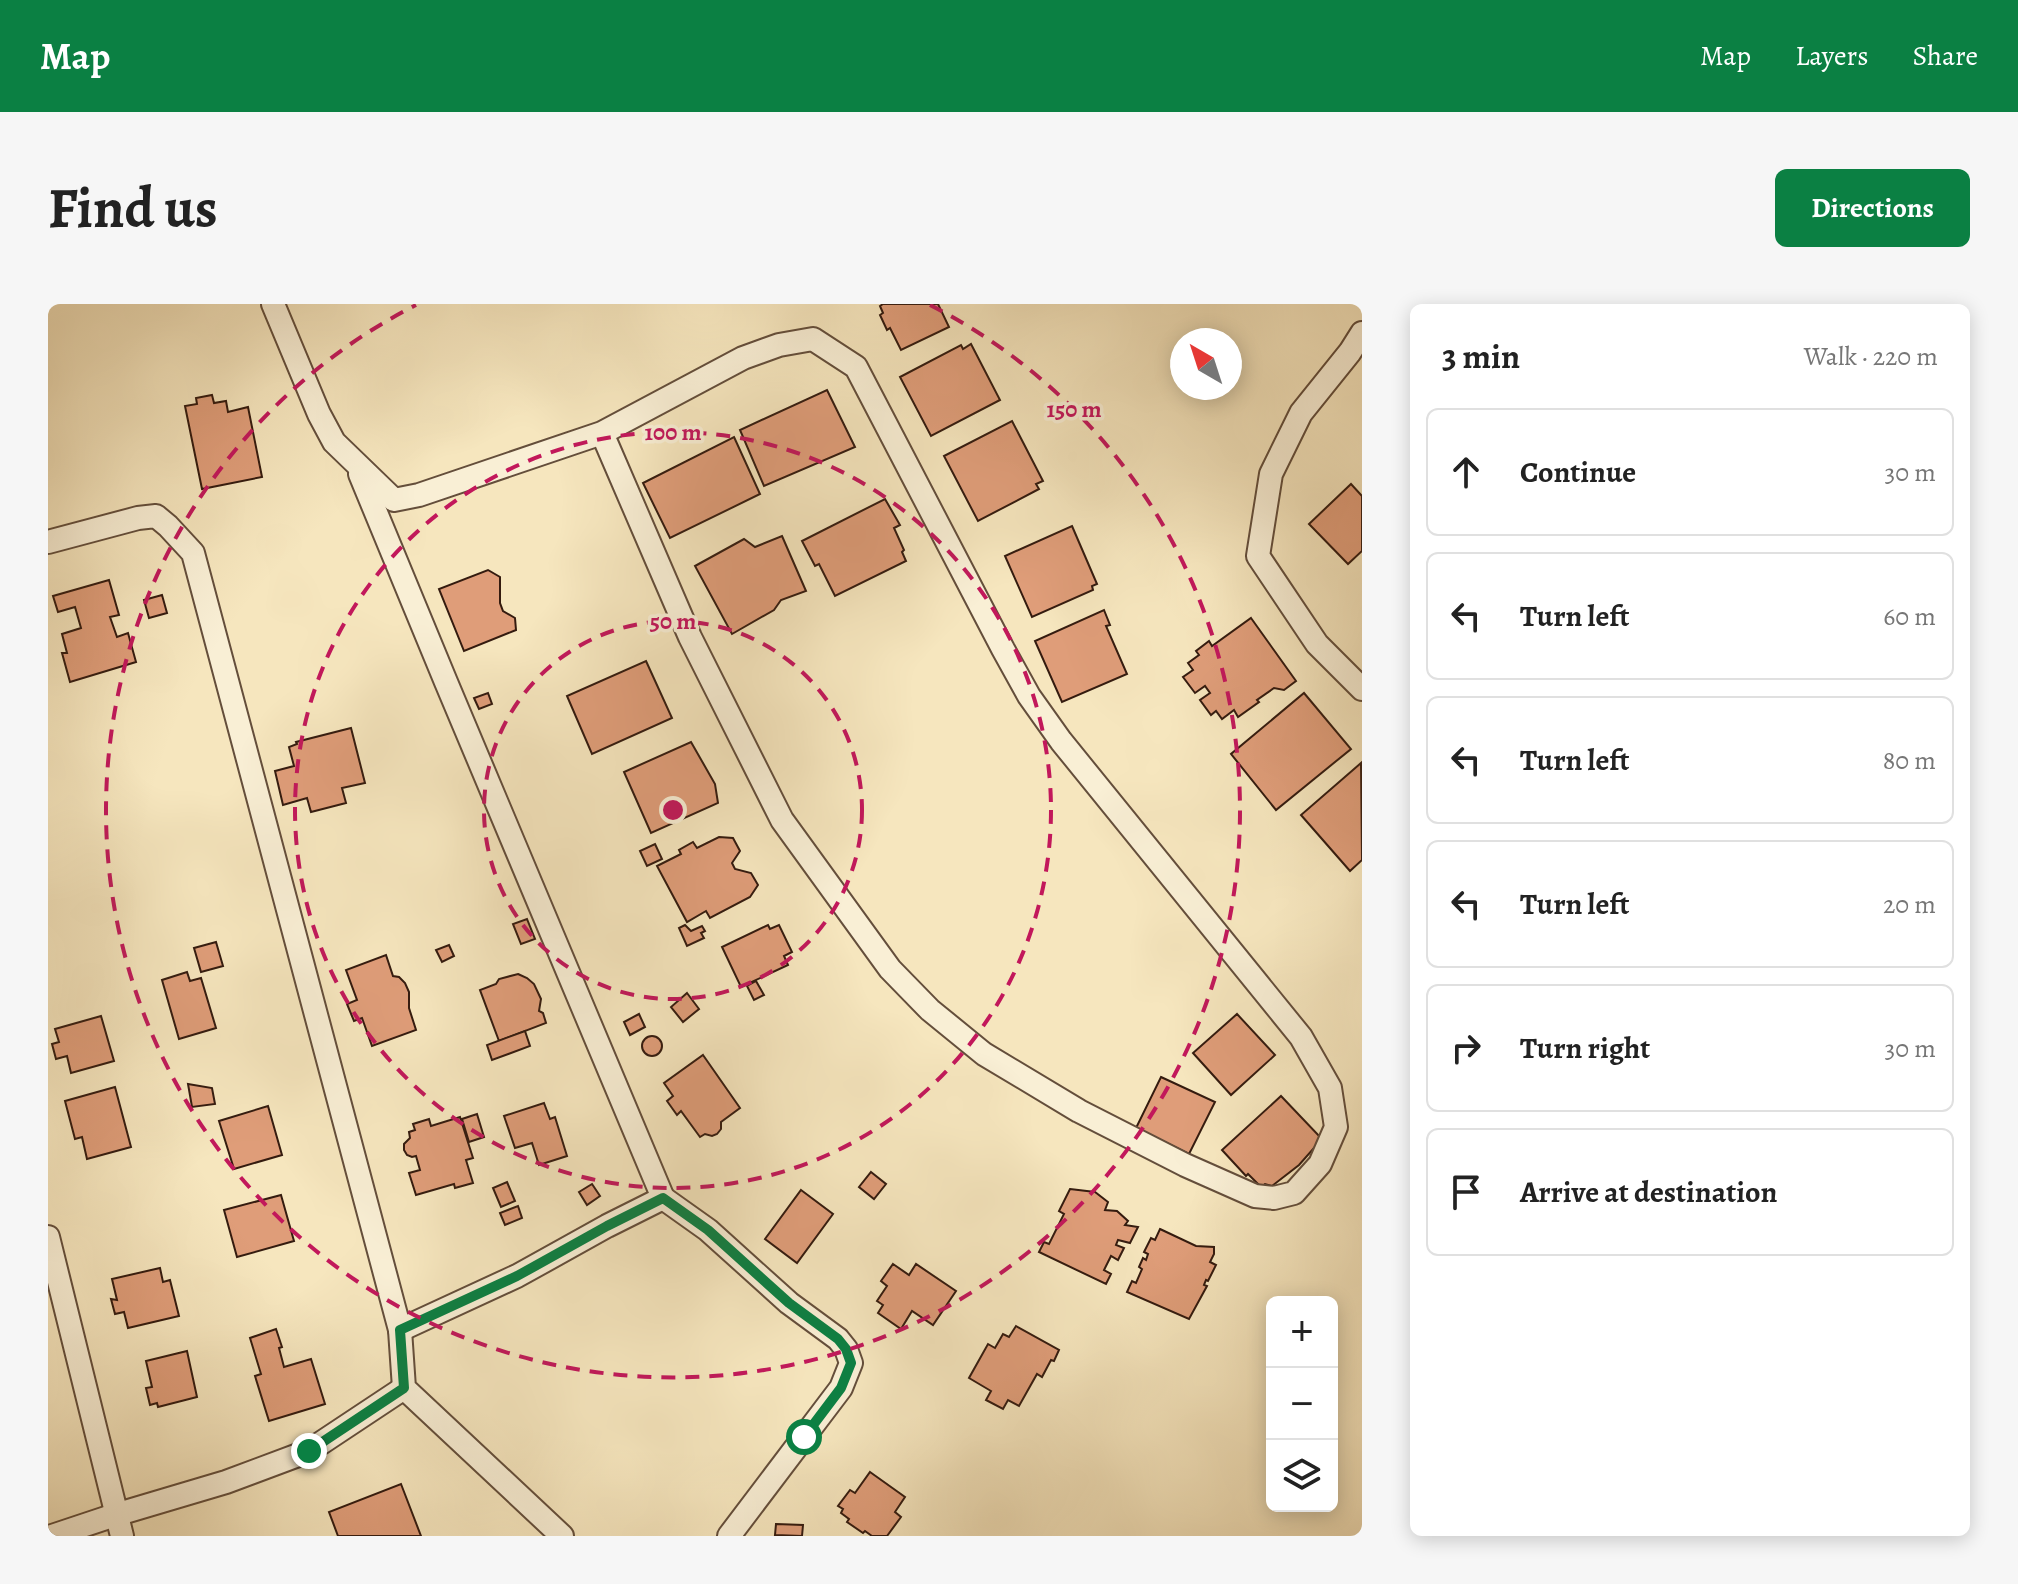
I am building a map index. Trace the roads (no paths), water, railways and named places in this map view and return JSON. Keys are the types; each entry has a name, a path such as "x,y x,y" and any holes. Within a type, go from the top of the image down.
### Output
{"street":[{"path":"273,304 334,442 394,500 419,495 602,433 743,358 779,345 813,339 856,367 1029,696 1061,741 1301,1037 1330,1088 1336,1127 1320,1164 1294,1193 1274,1198 1255,1196 1185,1165 1079,1111 984,1054 930,1010 890,969 782,820 690,637 602,433"},
{"path":"1362,333 1301,413 1271,474 1258,556 1317,644 1362,689"},
{"path":"357,466 663,1198 708,1230 789,1303 838,1339 851,1363 841,1388 729,1536"},
{"path":"48,542 156,516 193,553 400,1330 404,1388 562,1536"},
{"path":"400,1330 517,1276 663,1198"},
{"path":"48,1237 118,1525"},
{"path":"52,1536 118,1525 309,1451 404,1388"}]}
